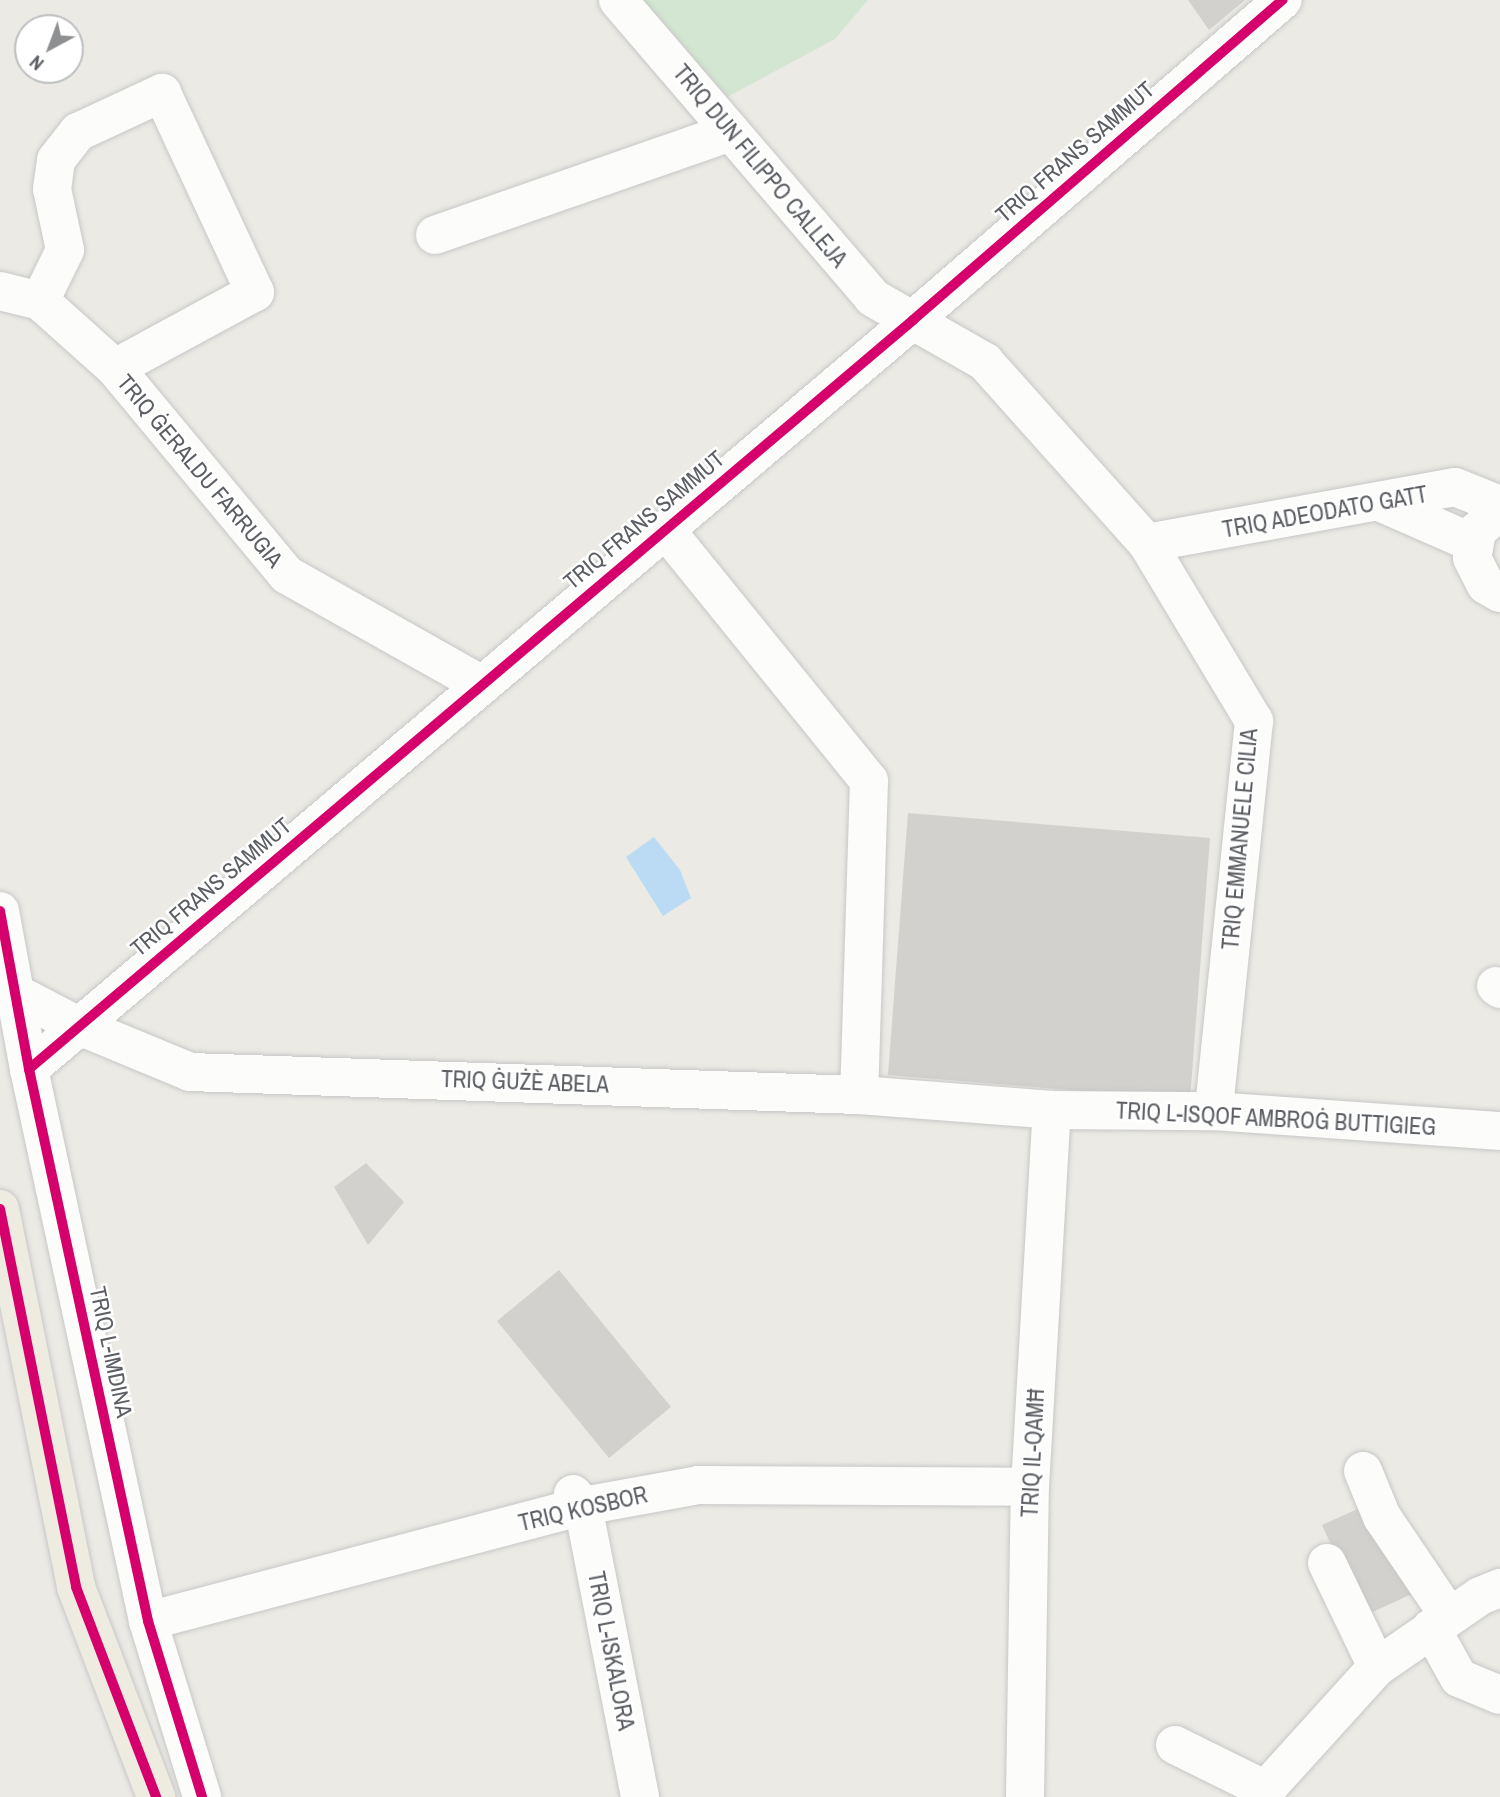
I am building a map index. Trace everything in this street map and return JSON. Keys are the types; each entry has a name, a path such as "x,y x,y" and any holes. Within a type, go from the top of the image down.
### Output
{"highway":[{"path":"0,1209 76,1587 156,1797"}],"street":[{"name":"TRIQ DUN FILIPPO CALLEJA","path":"618,0 873,299 913,320"},
{"name":"TRIQ FRANS SAMMUT","path":"29,1069 913,320 1283,0"},
{"path":"40,301 65,250 52,189 56,160 78,132 162,93 255,292 114,368"},
{"path":"435,235 731,132"},
{"name":"TRIQ ĠERALDU FARRUGIA","path":"0,291 40,301 114,368 287,575 482,685"},
{"name":"TRIQ EMMANUELE CILIA","path":"913,320 985,362 1147,543 1254,721 1214,1111"},
{"name":"TRIQ ADEODATO GATT","path":"1147,543 1382,503 1455,487 1500,505"},
{"path":"1382,503 1473,543"},
{"path":"1500,511 1485,520 1473,543 1477,573 1500,593"},
{"path":"666,529 869,781 859,1095"},
{"name":"TRIQ L-IMDINA","path":"0,911 29,1069 148,1621 202,1797"},
{"name":"TRIQ ĠUŻÈ ABELA","path":"15,993 79,1026 190,1072 859,1095 1052,1110"},
{"name":"TRIQ L-ISQOF AMBROĠ BUTTIGIEG","path":"1052,1110 1214,1111 1500,1131"},
{"name":"TRIQ IL-QAMĦ","path":"1025,1797 1030,1488 1052,1110"},
{"path":"1363,1471 1382,1517 1440,1622 1459,1678 1500,1695"},
{"name":"TRIQ KOSBOR","path":"148,1621 578,1500 698,1485 1030,1488"},
{"name":"TRIQ L-ISKALORA","path":"578,1500 640,1797"},
{"path":"1327,1563 1377,1667"},
{"path":"1175,1745 1263,1793 1377,1667 1440,1622 1500,1588"}],"green space":[{"path":"638,0 868,0 835,39 727,97"}],"water":[{"path":"654,837 680,870 691,898 663,916 626,857"}],"building":[{"path":"1188,0 1245,0 1209,30"},
{"path":"908,813 1210,838 1190,1100 888,1075"},
{"path":"366,1163 404,1202 368,1245 334,1187"},
{"path":"559,1270 671,1407 609,1458 497,1321"},
{"path":"1373,1502 1414,1593 1364,1616 1322,1525"}],"cycle path":[{"path":"29,1069 913,320 1283,0"},
{"path":"0,911 29,1069 148,1621 202,1797"},
{"path":"0,1209 76,1587 156,1797"}]}
